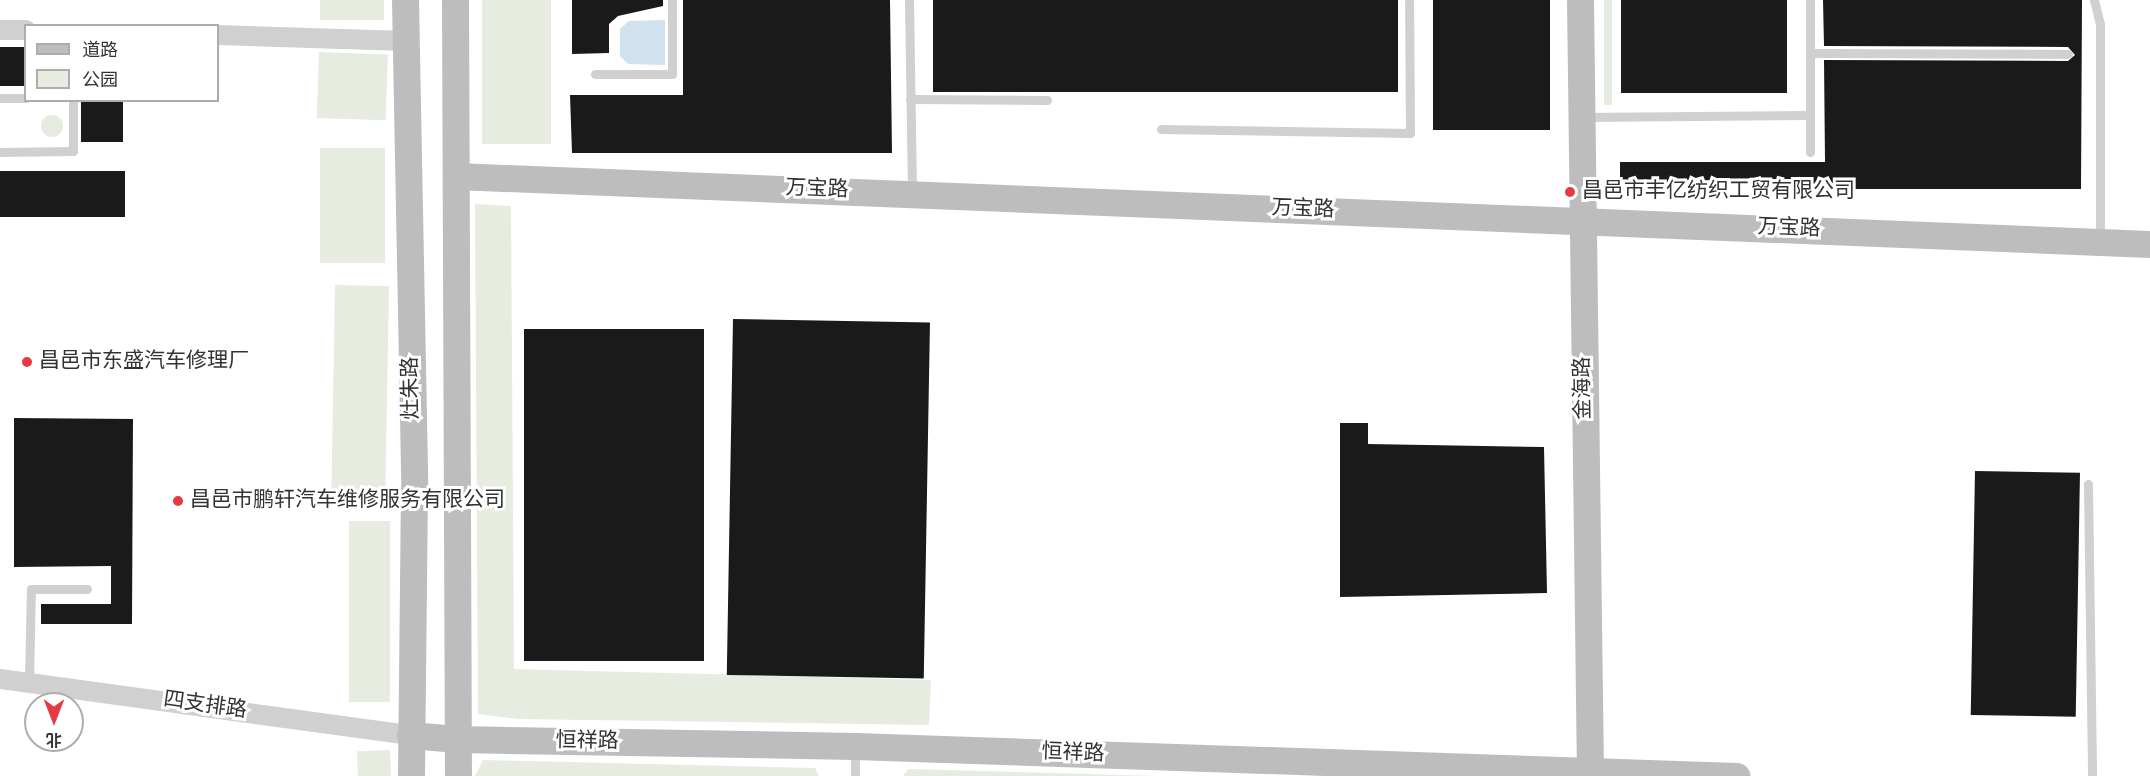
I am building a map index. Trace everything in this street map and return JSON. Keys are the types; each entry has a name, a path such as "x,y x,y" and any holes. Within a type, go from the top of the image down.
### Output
{"street":[{"name":"灶朱路","path":"405,0 414,488 411,776"},
{"name":"灶朱路","path":"455,0 458,776"},
{"name":"金海路","path":"1580,0 1590,774"},
{"path":"0,30 24,30"},
{"path":"219,35 406,41"},
{"name":"万宝路","path":"456,176 2150,244"},
{"name":"四支排路","path":"0,679 29,681 410,735"},
{"name":"恒祥路","path":"410,735 457,740 855,746 1590,774 1736,776"}],"lane":[{"path":"595,74 672,74 672,0"},
{"path":"909,0 912,194"},
{"path":"1161,129 1410,133 1409,0"},
{"path":"1810,0 1810,152"},
{"path":"2094,0 2100,24 2100,242"},
{"path":"1810,53 2068,54"},
{"path":"0,98 24,98"},
{"path":"910,99 1047,100"},
{"path":"0,152 73,151 73,102"},
{"path":"1581,117 1810,115"},
{"path":"2088,484 2092,776"},
{"path":"29,681 31,589 87,589"},
{"path":"855,746 855,776"}],"green space":[{"path":"320,0 384,0 384,20 320,20"},
{"path":"482,0 551,0 551,144 482,144"},
{"path":"1604,0 1612,0 1612,105 1604,105"},
{"path":"319,52 388,54 386,120 317,118"},
{"path":"52,115 60,118 63,126 60,134 52,137 44,134 41,126 44,118"},
{"path":"320,148 385,148 385,263 320,263"},
{"path":"475,204 511,206 514,669 931,680 929,725 518,719 478,714"},
{"path":"335,285 389,286 385,494 331,493"},
{"path":"349,521 390,521 390,702 349,702"},
{"path":"390,750 391,776 358,776 357,751"},
{"path":"483,760 815,768 819,776 475,776"},
{"path":"908,769 1158,776 903,776"}],"water":[{"path":"665,20 665,65 628,64 620,56 620,29 629,21"}],"building":[{"path":"572,0 663,0 663,6 618,16 609,24 609,53 572,54"},
{"path":"683,0 890,0 892,153 572,153 570,95 683,95"},
{"path":"933,0 1398,0 1398,92 933,92"},
{"path":"1433,0 1550,0 1550,130 1433,130"},
{"path":"1621,0 1787,0 1787,93 1621,93"},
{"path":"1823,0 2082,0 2081,189 1825,189 1825,184 1620,183 1620,162 1825,162 1824,60 2068,61 2075,55 2068,47 1824,46"},
{"path":"0,47 24,47 24,86 0,86"},
{"path":"81,102 123,102 123,142 81,142"},
{"path":"0,171 125,171 125,217 0,217"},
{"path":"733,319 930,322 924,678 727,675"},
{"path":"524,329 704,329 704,661 524,661"},
{"path":"14,418 133,419 132,624 41,624 41,604 111,604 111,566 14,567"},
{"path":"1340,423 1368,423 1368,444 1544,447 1547,593 1340,597"},
{"path":"1975,471 2080,473 2076,717 1971,715"}],"place":[{"name":"昌邑市丰亿纺织工贸有限公司","path":"1570,192"},
{"name":"昌邑市东盛汽车修理厂","path":"27,362"},
{"name":"昌邑市鹏轩汽车维修服务有限公司","path":"178,501"}]}
